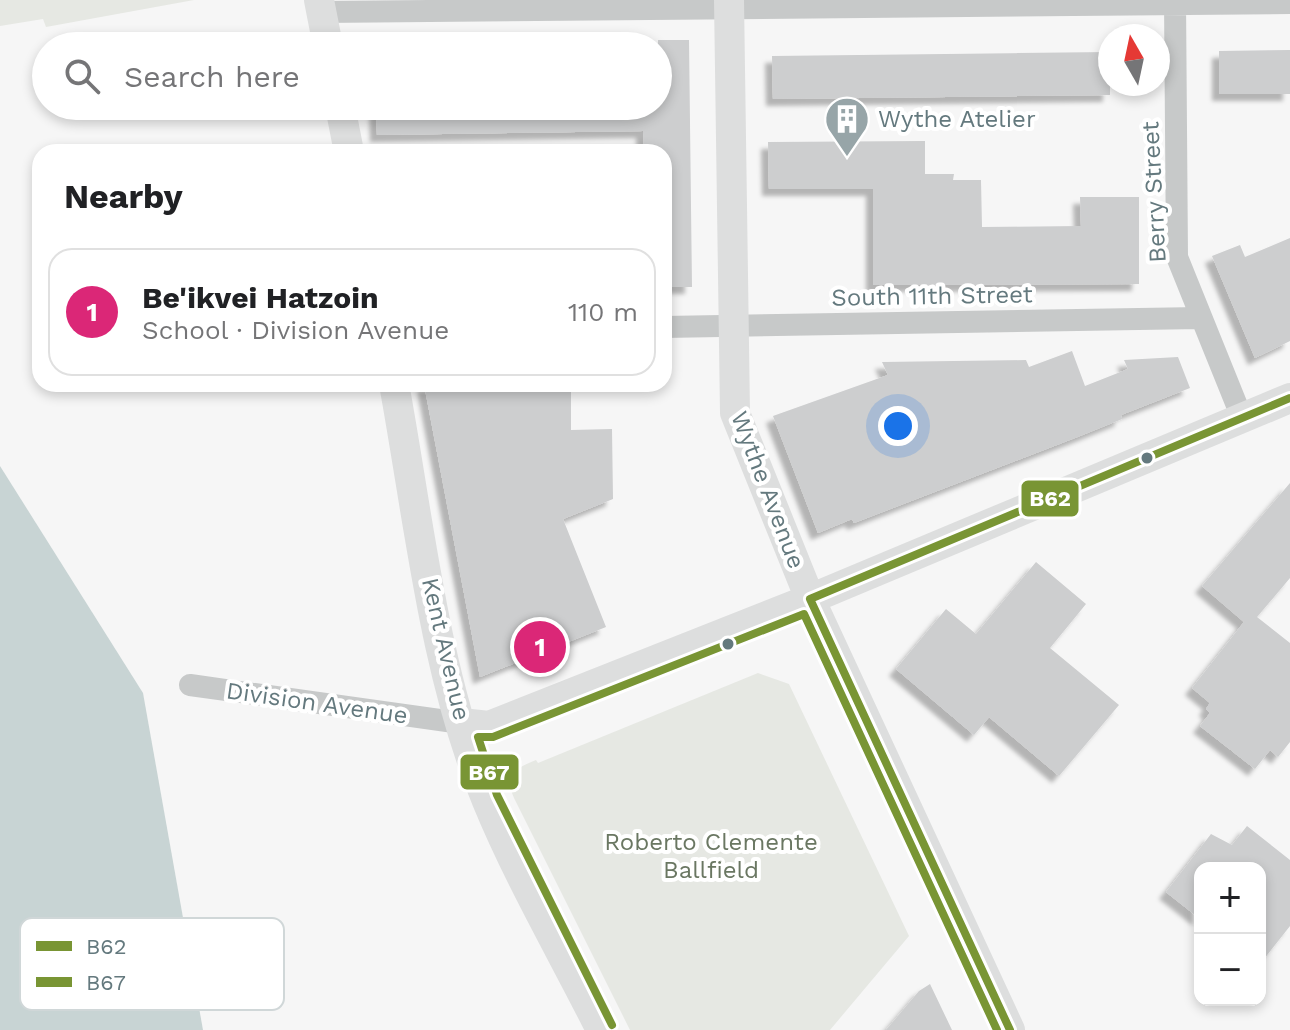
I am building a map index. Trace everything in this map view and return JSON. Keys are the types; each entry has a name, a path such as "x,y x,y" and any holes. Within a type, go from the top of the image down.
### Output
{"main road":[{"name":"Wythe Avenue","path":"730,4 735,413 810,599 1010,1030"},
{"path":"320,6 325,32"},
{"path":"343,120 347,144"},
{"name":"Kent Avenue","path":"395,392 435,609 461,723 486,800 601,1030"},
{"name":"Division Avenue","path":"461,723 489,726 810,599 1290,398"}],"street":[{"name":"Berry Street","path":"1175,2 1177,257 1242,418"},
{"path":"320,6 1290,3"},
{"name":"South 11th Street","path":"672,327 1200,318"},
{"name":"Division Avenue","path":"190,685 461,723"}],"green space":[{"path":"0,0 194,0 46,27 43,19 0,26"},
{"name":"Roberto Clemente Ballfield","path":"758,673 789,684 909,936 830,1030 630,1030 514,798 511,778 518,769 536,760 538,763"}],"shaded area":[{"path":"0,466 143,693 183,918 20,918 20,1010 199,1010 203,1030 0,1030"}],"building":[{"path":"672,40 689,40 692,287 672,287 672,144 644,144 643,131 377,135 376,120 672,120"},
{"path":"1290,50 1290,94 1219,94 1219,51"},
{"path":"1098,52 1098,95 773,99 772,56"},
{"path":"925,141 925,174 954,174 953,180 981,180 982,227 1081,226 1080,197 1139,197 1139,284 873,285 873,189 769,189 768,142"},
{"path":"1290,238 1290,341 1255,358 1212,256 1240,245 1245,257"},
{"path":"1072,351 1085,386 1128,369 1124,360 1178,357 1190,388 1121,415 1122,419 1080,436 854,523 852,519 818,533 773,416 888,375 882,362 1026,360 1029,367"},
{"path":"426,392 571,392 571,430 612,429 613,499 563,519 606,627 480,677"},
{"path":"1290,483 1290,578 1257,617 1290,643 1290,742 1278,757 1270,750 1255,769 1200,726 1210,713 1206,709 1210,703 1192,688 1244,622 1202,586"},
{"path":"1036,562 1086,604 1050,648 1119,705 1059,776 989,717 974,735 896,669 946,609 976,634"},
{"path":"1247,826 1290,860 1290,926 1266,956 1266,862 1194,862 1194,914 1166,892 1211,834 1232,845"},
{"path":"930,984 952,1030 886,1030 919,991"}],"transit line":[{"name":"B62","path":"810,599 1290,398"},
{"name":"B62","path":"810,599 1010,1030"},
{"name":"B67","path":"612,1025 497,795 478,737 493,737 804,614 997,1030"}],"place":[{"name":"Wythe Atelier","path":"847,158"},
{"name":"Be'ikvei Hatzoin","path":"540,647"}]}
